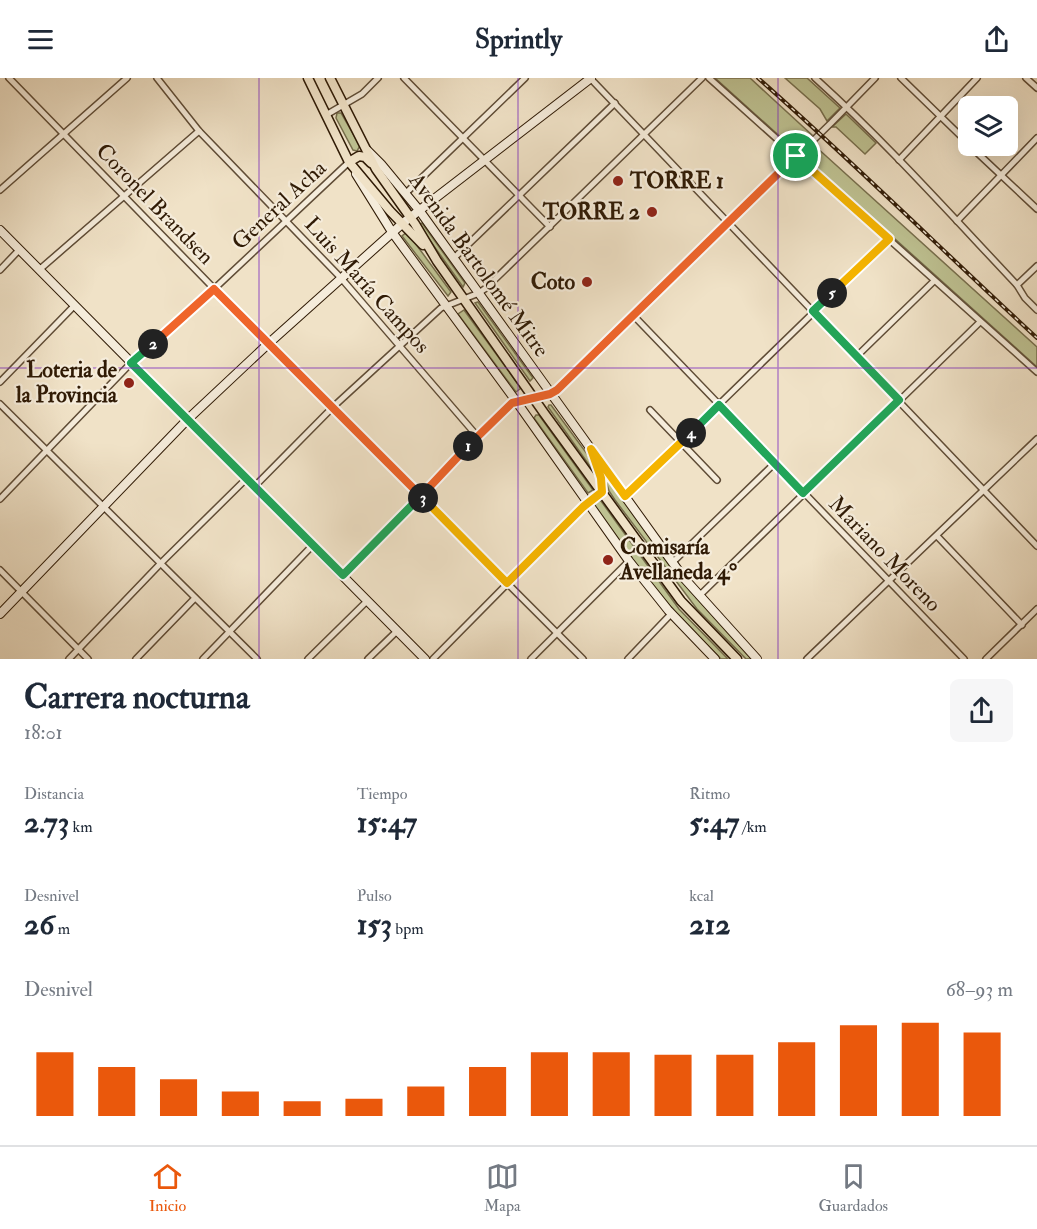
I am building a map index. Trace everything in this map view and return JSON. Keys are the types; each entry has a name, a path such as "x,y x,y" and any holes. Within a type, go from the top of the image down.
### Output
{"main road":[{"name":"Avenida Bartolomé Mitre","path":"308,78 349,162 406,220"},
{"name":"Avenida Bartolomé Mitre","path":"330,78 376,169 406,220 681,600 737,659"},
{"path":"349,162 362,156 376,169"},
{"path":"591,449 601,478 602,492"}],"street":[{"name":"Coronel Brandsen","path":"9,78 268,344 583,659"},
{"path":"0,190 127,78"},
{"name":"Luis María Campos","path":"157,78 199,131 342,278 478,437"},
{"path":"326,115 362,94 378,78"},
{"path":"404,78 550,227"},
{"path":"406,193 525,78"},
{"path":"0,614 187,420 268,344 406,220 590,78 1037,546"},
{"path":"254,487 333,408 446,305 479,293 702,78"},
{"path":"709,78 1037,372"},
{"path":"815,78 847,107 957,221 1017,285 1025,298 1037,310"},
{"path":"343,575 509,405 557,390 875,78"},
{"path":"900,78 958,133"},
{"path":"898,160 977,78"},
{"path":"1026,78 1037,88"},
{"path":"454,258 615,103"},
{"path":"39,270 199,131"},
{"path":"957,221 1037,138"},
{"name":"Avenida Bartolomé Mitre","path":"367,150 419,210 550,394 699,596 757,659"},
{"path":"981,156 1037,209"},
{"name":"Avenida Bartolomé Mitre","path":"349,162 392,232 516,401 587,504 671,614 715,659"},
{"name":"General Acha","path":"0,499 131,363 214,289 349,162"},
{"path":"0,230 425,659"},
{"path":"625,496 889,239"},
{"path":"0,270 19,250"},
{"path":"1017,285 1037,266"},
{"path":"857,356 934,281"},
{"path":"0,382 74,306"},
{"name":"Mariano Moreno","path":"633,315 964,659"},
{"path":"699,596 980,322"},
{"path":"0,404 257,659"},
{"path":"650,410 717,480"},
{"path":"807,659 1036,441"},
{"path":"673,562 775,463"},
{"path":"69,659 161,563 246,480"},
{"path":"433,659 507,583 602,492"},
{"path":"937,536 1022,624"},
{"path":"203,659 312,546"},
{"path":"531,659 630,561"},
{"path":"0,570 88,659"},
{"path":"136,659 195,598"},
{"path":"308,659 367,600"},
{"path":"986,659 1037,609"},
{"path":"628,659 671,614"},
{"path":"368,659 397,631"}],"green space":[{"path":"715,78 750,78 812,135 796,151"},
{"path":"785,78 807,78 840,108 827,121 820,109"},
{"path":"337,113 341,113 360,146 357,151 353,150 336,118"},
{"path":"846,114 876,143 865,154 836,127 832,127"},
{"path":"815,146 1037,347 1037,367 804,157"},
{"path":"422,223 465,283 463,287 419,225"},
{"path":"407,232 451,292 448,296 402,236"},
{"path":"478,302 533,378 530,381 475,303"},
{"path":"464,310 521,388 516,392 458,314"},
{"path":"549,405 593,462 599,479 548,407"},
{"path":"539,415 593,490 588,493 534,418"},
{"path":"603,471 689,589 753,659 746,659 697,609 615,500 609,491"},
{"path":"598,500 601,501 679,609 728,659 721,659 675,612 631,558 593,505"}],"railway":[{"path":"758,78 1037,338"}],"place":[{"name":"TORRE 1","path":"618,181"},
{"name":"TORRE 2","path":"652,212"},
{"name":"Coto","path":"587,282"},
{"name":"Loteria de la Provincia","path":"129,383"},
{"name":"Comisaría Avellaneda 4°","path":"608,560"}],"route":[{"path":"796,156 557,390 550,394 512,403 421,496 214,289 131,363 343,575 421,496 507,583 583,507 602,492 601,478 591,449 625,496 719,405 803,493 899,400 813,311 889,239 796,156"}]}
